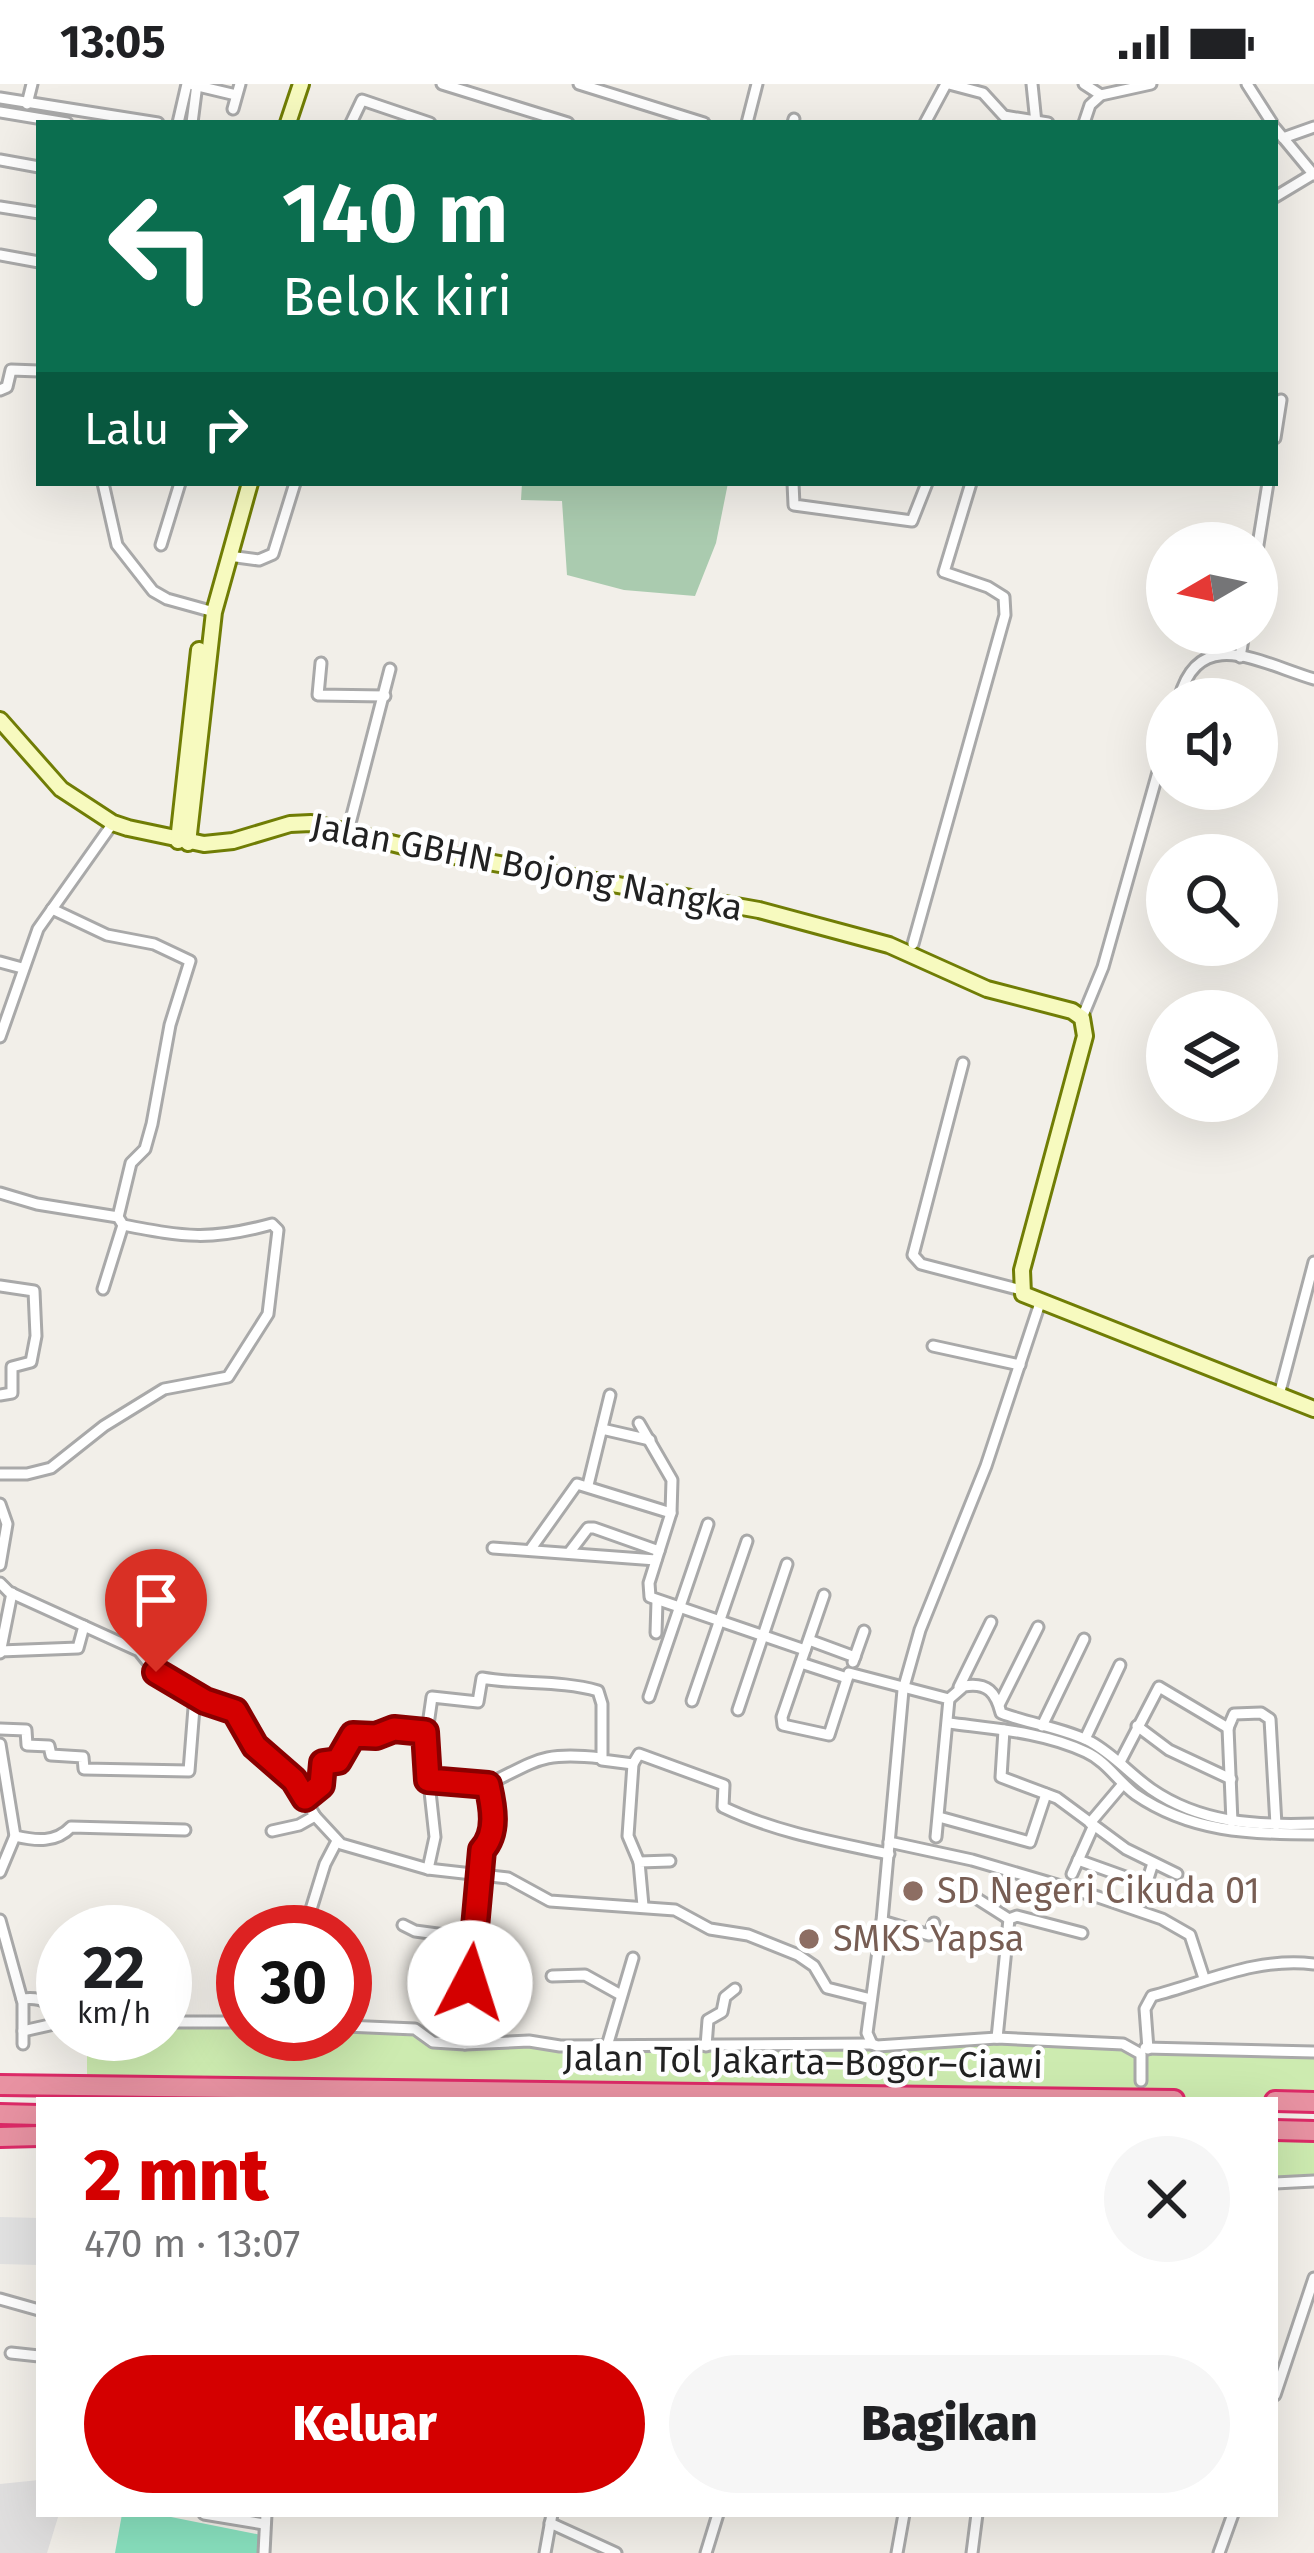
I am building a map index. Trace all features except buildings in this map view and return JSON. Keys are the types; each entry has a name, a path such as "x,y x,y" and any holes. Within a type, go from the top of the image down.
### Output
{"highway":[{"name":"Jalan Tol Jakarta–Bogor–Ciawi","path":"0,2085 939,2097"},
{"path":"1278,2101 1314,2102"},
{"path":"0,2114 36,2115"},
{"path":"1278,2130 1314,2131"},
{"path":"0,2137 36,2136"}],"street":[{"path":"27,104 32,84"},
{"path":"286,120 297,84"},
{"path":"442,84 558,120"},
{"path":"579,84 694,120"},
{"path":"748,120 757,84"},
{"path":"927,120 947,84 983,93 1003,120"},
{"path":"1032,84 1040,120"},
{"path":"1084,84 1101,95"},
{"path":"1085,120 1092,102 1101,95 1118,87 1151,84"},
{"path":"1247,84 1271,120"},
{"path":"193,85 238,90 232,109"},
{"path":"179,120 193,85"},
{"path":"192,120 193,85"},
{"path":"0,98 104,119"},
{"path":"352,120 360,101 422,120"},
{"path":"392,120 395,110"},
{"path":"0,112 49,120"},
{"path":"1283,138 1314,127"},
{"path":"1278,131 1313,174 1278,195"},
{"path":"0,160 36,166"},
{"path":"0,207 36,213"},
{"path":"0,255 36,261"},
{"path":"0,390 7,387 10,370 36,371"},
{"path":"1278,419 1281,400"},
{"path":"104,486 112,530 124,555 159,596 210,610"},
{"path":"161,545 179,486"},
{"path":"210,610 245,486"},
{"path":"183,842 210,610 245,486"},
{"path":"227,555 259,560 273,554 294,486"},
{"path":"793,486 794,505 913,521 926,486"},
{"path":"913,944 1005,615 1004,597 944,572 969,486"},
{"path":"1262,522 1268,486"},
{"path":"1184,678 1195,663 1223,653 1314,680"},
{"path":"321,663 318,695 385,696"},
{"path":"348,831 390,669"},
{"name":"Jalan GBHN Bojong Nangka","path":"0,720 61,789 112,823 183,842 233,841 301,823 415,849 759,910 889,945 988,989 1064,1007 1082,1018"},
{"path":"1021,1290 1022,1270 1085,1036 1082,1018 1103,968 1147,810"},
{"path":"0,1036 5,1009 38,929 112,823"},
{"path":"52,909 106,935 154,944 190,961 170,1025 145,1149 130,1163 103,1289"},
{"path":"0,962 22,968"},
{"path":"963,1063 913,1256 921,1264 1021,1290 1040,1303 1314,1409"},
{"path":"0,1193 206,1238 276,1224 272,1296 260,1332 228,1377 164,1389 104,1426 51,1468 0,1474"},
{"path":"1279,1395 1314,1262"},
{"path":"0,1395 12,1394 12,1366 31,1362 36,1336 34,1291 1,1290"},
{"path":"872,2044 867,2026 882,1921 903,1690 920,1630 986,1466 1040,1303"},
{"path":"933,1346 1020,1365"},
{"path":"588,1485 610,1395"},
{"path":"639,1423 671,1480 671,1513 648,1589 657,1601 762,1635 855,1657"},
{"path":"602,1429 650,1440"},
{"path":"530,1550 573,1487 588,1485 671,1513"},
{"path":"0,1504 7,1524 0,1565"},
{"path":"649,1697 709,1524"},
{"path":"569,1552 588,1528 657,1556"},
{"path":"692,1701 747,1541"},
{"path":"493,1548 657,1556"},
{"path":"738,1710 787,1564"},
{"path":"0,1583 12,1593 139,1652 159,1676 235,1711 255,1746 294,1780 337,1841 372,1856 428,1869 511,1879 550,1901 675,1910 710,1928 748,1935 786,1950 814,1966 827,1988 871,1999"},
{"path":"12,1593 0,1653 78,1648 84,1626"},
{"path":"824,1595 781,1720 785,1727 829,1735 864,1631"},
{"path":"656,1633 657,1601"},
{"path":"936,1837 949,1699 991,1622"},
{"path":"1000,1703 1038,1627"},
{"path":"1042,1726 1084,1639"},
{"path":"801,1663 949,1699"},
{"path":"1085,1739 1120,1665"},
{"path":"428,1869 435,1838 425,1732 432,1697 478,1702 482,1678 514,1684 571,1684 600,1694 601,1758"},
{"path":"958,1689 968,1684 981,1686 994,1692 1001,1713 1085,1739 1155,1792 1189,1810 1232,1822 1314,1825"},
{"path":"1120,1762 1154,1691 1161,1687 1228,1728"},
{"path":"0,1730 26,1730 28,1746 50,1746 52,1755 83,1756 84,1768 189,1772 195,1695"},
{"path":"1232,1822 1228,1728 1234,1714 1261,1713 1270,1719 1276,1825"},
{"path":"950,1723 1004,1730 1084,1750 1153,1805 1199,1826 1314,1834"},
{"path":"1137,1726 1169,1750 1231,1779"},
{"path":"305,1798 321,1785 323,1763 338,1761 353,1735 376,1736 394,1729 425,1732"},
{"path":"1004,1730 1001,1778 1046,1794 1153,1864 1177,1874"},
{"path":"0,1744 15,1836 0,1872"},
{"path":"428,1780 488,1785 514,1768 559,1754 633,1764"},
{"path":"643,1906 639,1862 628,1836 633,1764 639,1754 721,1780 723,1807 737,1814 800,1834 1004,1869 1183,1928 1190,1935 1204,1978"},
{"path":"1072,1874 1091,1825 1123,1784"},
{"path":"465,2044 482,1850 491,1833 493,1806 488,1785"},
{"path":"939,1817 1030,1842 1046,1794"},
{"path":"272,1831 316,1816"},
{"path":"15,1836 52,1839 62,1837 71,1827 185,1830"},
{"path":"312,1905 337,1841"},
{"path":"1078,1860 1145,1884"},
{"path":"639,1862 670,1861"},
{"path":"1140,1904 1153,1864"},
{"path":"976,1898 1010,1919"},
{"path":"1010,1919 1017,1916 1082,1933"},
{"path":"997,2038 1010,1919"},
{"path":"0,1920 22,1999 23,2044"},
{"path":"882,1921 929,1935 934,1923"},
{"path":"403,1925 475,1939"},
{"path":"607,2045 633,1958"},
{"path":"1141,2081 1144,2013 1149,2000 1191,1988 1204,1978 1271,1962 1314,1964"},
{"path":"552,1976 585,1975 621,1995"},
{"path":"706,2046 709,2020 722,2012 724,1997 735,1989"},
{"path":"22,1999 36,1998"},
{"path":"372,2027 415,2029 433,2042 465,2044 706,2046 997,2038 1314,2052"},
{"path":"23,2031 36,2028"},
{"path":"1278,2183 1314,2181"},
{"path":"1278,2386 1314,2280"},
{"path":"0,2299 36,2309"},
{"path":"11,2353 36,2356"},
{"path":"706,2553 717,2517"},
{"path":"897,2553 903,2517"},
{"path":"972,2553 977,2517"},
{"path":"1220,2553 1232,2517"},
{"path":"264,2553 265,2519"},
{"path":"545,2553 551,2519 616,2553"}],"shaded area":[{"path":"0,2217 36,2218 36,2265 0,2264"},
{"path":"36,2480 36,2517 58,2517 47,2553 0,2553 0,2484"}],"green space":[{"path":"522,486 727,486 716,543 695,596 624,590 567,575 562,501 521,500"},
{"path":"192,2022 216,2022 216,2061 372,2061 372,2027 415,2029 433,2042 872,2044 997,2038 1136,2048 1314,2052 1314,2102 1278,2102 1278,2097 87,2086 87,2061 192,2061"},
{"path":"1278,2130 1314,2131 1314,2180 1278,2182"},
{"path":"121,2517 171,2517 261,2535 257,2553 115,2553"}],"place":[{"name":"SD Negeri Cikuda 01","path":"913,1891"},
{"name":"SMKS Yapsa","path":"809,1939"}],"route":[{"path":"156,1672 205,1701 235,1711 255,1746 294,1780 305,1798 319,1790 323,1763 338,1761 349,1738 394,1729 425,1732 428,1780 488,1785 493,1806 491,1833 482,1850 470,1983"}]}
